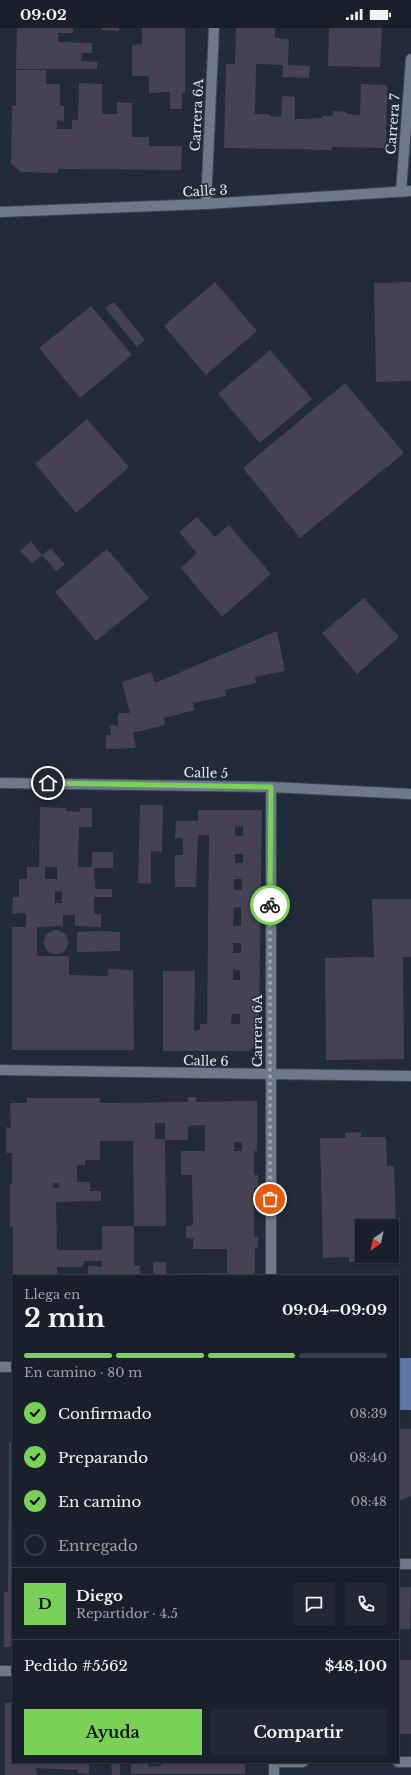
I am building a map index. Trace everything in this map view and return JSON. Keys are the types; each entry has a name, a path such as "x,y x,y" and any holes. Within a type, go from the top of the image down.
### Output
{"street":[{"name":"Carrera 6A","path":"206,204 214,28"},
{"name":"Carrera 7","path":"406,192 411,59"},
{"name":"Calle 3","path":"0,212 206,204 406,192"},
{"name":"Calle 5","path":"0,783 271,787 411,794"},
{"name":"Carrera 6A","path":"270,1275 271,787"},
{"name":"Calle 6","path":"0,1070 411,1076"},
{"path":"0,1368 12,1367"},
{"path":"399,1564 411,1564"},
{"path":"0,1671 12,1671"},
{"path":"399,1762 411,1762"},
{"path":"274,1763 274,1775"}],"water":[{"path":"399,1358 411,1358 411,1410 399,1410"}],"building":[{"path":"17,28 73,28 73,33 58,33 58,42 92,43 92,53 82,53 81,61 97,62 97,69 16,69"},
{"path":"102,28 119,28 119,31 102,30"},
{"path":"142,28 185,28 185,93 182,93 182,109 170,109 170,92 149,93 149,76 132,76 132,45 142,44"},
{"path":"236,28 275,28 275,38 289,39 288,65 310,66 309,78 282,77 283,65 256,64 255,114 269,114 270,116 281,117 282,96 295,97 295,119 333,116 333,111 360,115 361,84 387,85 386,148 332,147 332,150 224,148 226,64 235,64"},
{"path":"329,28 382,28 380,67 328,66"},
{"path":"16,70 46,70 46,84 60,84 60,106 64,106 64,121 57,120 57,129 72,129 72,120 78,120 79,83 102,84 102,114 117,114 117,102 132,103 132,137 149,137 149,146 182,146 181,170 58,169 58,173 21,172 11,164 12,106 16,106"},
{"path":"215,282 257,331 206,375 164,326"},
{"path":"411,282 411,381 376,382 374,283"},
{"path":"114,302 145,340 137,347 105,308"},
{"path":"91,306 132,355 80,398 39,348"},
{"path":"270,350 312,399 260,443 218,394"},
{"path":"345,383 404,453 300,538 243,468"},
{"path":"87,419 129,467 76,513 35,464"},
{"path":"197,517 215,537 229,525 271,574 222,617 181,568 197,553 179,532"},
{"path":"31,541 42,555 32,563 20,551"},
{"path":"51,548 65,565 56,571 42,555"},
{"path":"107,549 149,598 96,641 55,592"},
{"path":"364,598 399,637 357,674 322,633"},
{"path":"277,631 285,671 255,677 256,683 225,690 226,696 193,703 195,710 164,718 165,725 133,733 136,748 106,749 106,735 111,735 110,725 118,726 118,713 130,713 122,682 151,672 155,683"},
{"path":"140,805 163,805 162,852 151,851 151,884 138,883"},
{"path":"40,807 66,808 66,811 80,812 80,808 92,808 92,827 79,827 78,867 92,867 92,852 113,852 113,868 94,868 95,889 112,889 112,897 94,897 94,914 101,914 101,927 75,926 75,915 63,915 63,926 37,927 37,956 69,956 69,975 108,976 108,969 133,970 134,1050 12,1050 12,927 26,927 26,913 12,914 13,897 19,897 19,879 27,879 27,867 39,867","holes":["45,867 57,867 57,879 45,879","55,891 62,892 62,903 55,903"]},
{"path":"198,810 262,810 259,1025 256,1025 256,1044 249,1051 163,1051 163,971 195,971 194,1031 200,1030 200,1024 207,1024 209,835 198,835 196,887 175,887 175,855 183,855 183,838 175,838 176,821 198,821","holes":["243,826 243,836 235,836 235,827","235,854 243,854 243,863 235,863","234,879 242,879 242,890 234,890","234,907 241,907 241,926 233,926","233,943 241,943 241,953 233,953","233,970 240,970 240,980 233,980","232,1014 240,1014 240,1024 231,1024"]},
{"path":"372,899 411,899 411,957 403,957 404,1059 326,1060 325,958 374,957"},
{"path":"56,930 64,934 68,942 64,950 56,954 48,950 44,942 48,934"},
{"path":"77,932 120,932 120,951 77,952"},
{"path":"188,1097 196,1097 196,1102 257,1101 257,1151 254,1151 254,1175 258,1175 258,1187 254,1188 254,1237 258,1237 258,1248 255,1249 255,1275 153,1275 153,1262 166,1262 166,1274 227,1273 227,1249 193,1249 193,1238 186,1238 186,1226 193,1225 192,1175 181,1175 181,1151 205,1151 205,1125 188,1126 188,1140 165,1140 166,1226 134,1226 134,1266 140,1266 140,1275 61,1275 88,1274 88,1266 102,1267 102,1261 84,1261 83,1267 57,1267 57,1275 13,1275 13,1227 10,1227 12,1153 6,1153 6,1127 11,1128 10,1103 27,1103 27,1098 100,1098 100,1103 188,1102","holes":["155,1123 165,1123 165,1139 155,1139","100,1141 133,1141 134,1226 102,1226 102,1250 57,1250 56,1202 101,1201 101,1191 90,1191 90,1182 77,1182 77,1165 85,1165 85,1160 100,1160","234,1142 242,1142 242,1151 234,1151","53,1183 59,1183 59,1188 53,1188"]},
{"path":"361,1132 361,1137 386,1137 387,1166 394,1166 396,1219 355,1219 355,1262 349,1262 349,1257 323,1258 320,1138 346,1138 345,1133"},
{"path":"11,1321 12,1321 12,1355"},
{"path":"399,1429 411,1429 411,1496 399,1500"},
{"path":"9,1442 12,1442 12,1647 4,1647 4,1592 8,1592"},
{"path":"399,1587 411,1587 410,1629 399,1630"},
{"path":"399,1660 411,1660 411,1734 399,1734"},
{"path":"5,1703 12,1703 12,1763 89,1763 89,1774 78,1773 78,1770 36,1768 37,1775 5,1775"},
{"path":"111,1763 120,1763 120,1775 112,1775"},
{"path":"131,1763 148,1763 148,1767 161,1766 161,1763 245,1763 245,1774 131,1774"}],"way so far":[{"path":"270,905 270,1199"}],"route":[{"path":"48,783 271,787 270,905"}]}
